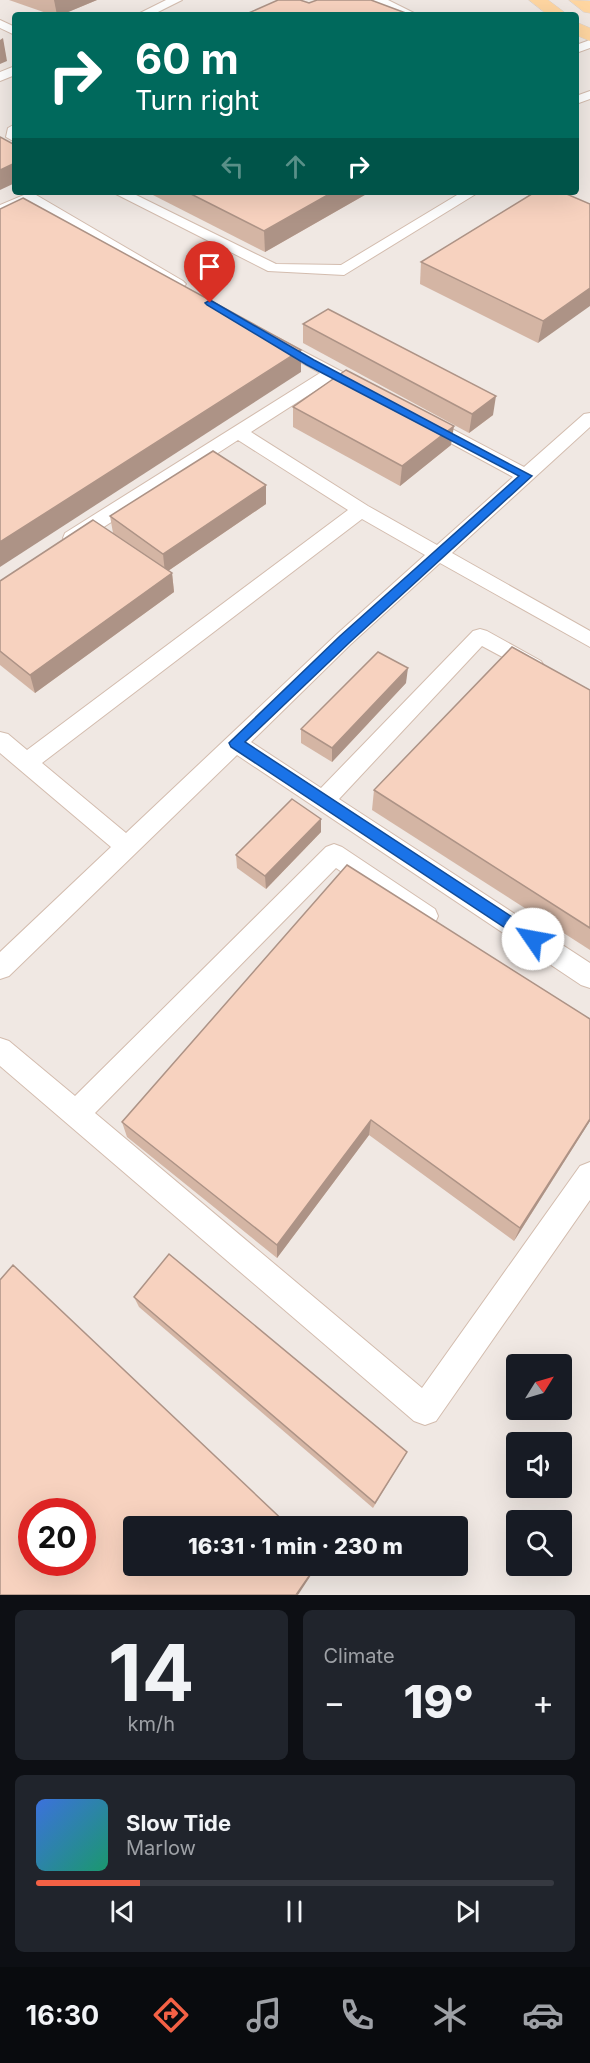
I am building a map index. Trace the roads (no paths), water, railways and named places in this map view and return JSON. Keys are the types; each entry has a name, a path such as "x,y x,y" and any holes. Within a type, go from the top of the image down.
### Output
{"main road":[{"path":"537,0 555,12"},
{"path":"577,0 590,8"}],"lane":[{"path":"149,12 176,0"},
{"path":"378,0 405,12"},
{"path":"125,195 273,268 344,270 467,195"},
{"path":"0,210 30,196 190,291"},
{"path":"260,333 381,399"},
{"path":"60,545 332,373"},
{"path":"411,415 526,476"},
{"path":"0,968 344,639 590,418"},
{"path":"239,433 361,510 590,640"},
{"path":"27,762 361,510"},
{"path":"323,801 480,636 550,675"},
{"path":"0,740 127,847"},
{"path":"236,743 590,977"},
{"path":"75,1115 334,854 442,927"},
{"path":"0,1050 425,1410 590,1176"}]}
